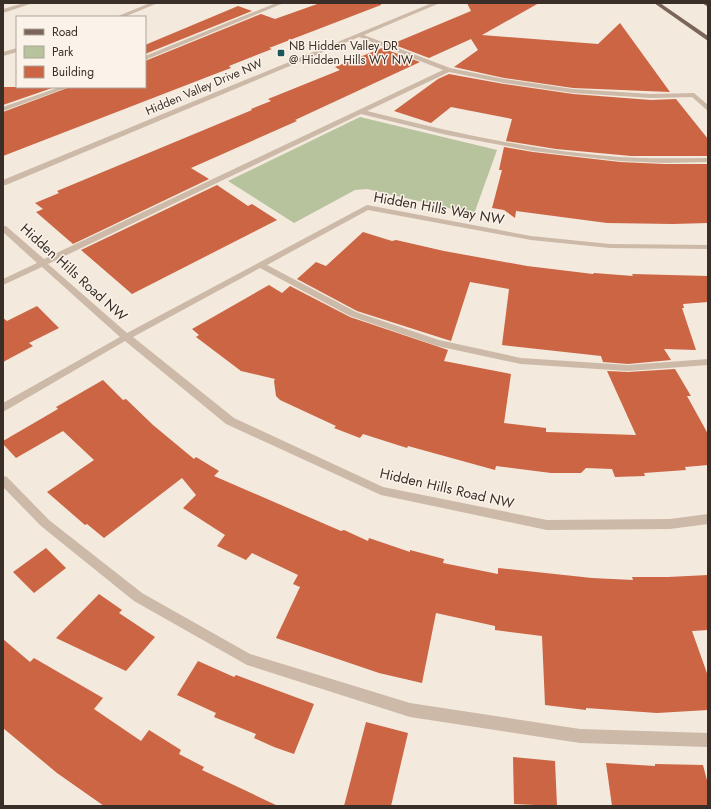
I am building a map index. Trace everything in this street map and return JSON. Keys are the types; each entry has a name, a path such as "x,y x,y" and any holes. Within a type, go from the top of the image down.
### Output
{"main road":[{"path":"657,3 708,39"}],"street":[{"path":"3,11 30,3"},
{"path":"122,16 155,3"},
{"path":"146,58 281,3"},
{"name":"Hidden Valley Drive NW","path":"3,183 437,3"},
{"path":"358,35 448,70 573,91 651,96 694,96 708,109"},
{"path":"3,54 16,50"},
{"path":"3,282 448,70"},
{"path":"3,109 63,88"},
{"path":"362,112 439,132 522,149 605,158 674,162 708,160"},
{"name":"Hidden Hills Way NW","path":"126,337 367,207 531,238 610,246 708,246"},
{"name":"Hidden Hills Road NW","path":"3,228 126,337 230,421 381,490 547,525 670,524 708,519"},
{"path":"261,264 353,314 444,344 521,361 628,368 708,362"},
{"name":"Hidden Hills Road NW","path":"3,408 126,337"},
{"path":"3,480 45,523 138,597 247,659 410,710 580,736 708,740"}],"green space":[{"path":"360,117 497,150 474,214 367,189 355,190 294,223 228,181"}],"building":[{"path":"320,3 381,3 381,5 269,48 272,49 229,66 231,68 3,156 3,112 67,88 146,88 146,61 261,14 275,19"},
{"path":"467,3 539,3 482,35 598,44 620,23 670,92 573,88 504,78 454,67 478,50 471,39 429,58 392,44 471,11"},
{"path":"238,6 252,11 146,54 146,45"},
{"path":"382,48 420,62 295,120 297,121 191,168 209,179 73,244 36,212 43,209 35,203 59,193 57,191 252,110 251,109 271,101 268,99 340,70 335,67"},
{"path":"449,74 573,94 651,100 676,99 708,139 708,156 631,156 556,149 506,141 512,119 451,107 431,123 394,111 438,79"},
{"path":"3,87 52,88 3,105"},
{"path":"504,147 533,152 620,162 708,164 708,223 607,223 516,211 515,218 504,210 492,208 502,170 499,170"},
{"path":"217,185 248,206 252,204 277,220 132,294 81,250"},
{"path":"363,232 392,241 396,240 444,251 527,266 593,274 633,276 632,274 708,276 708,302 683,304 684,308 682,308 696,350 664,349 671,360 628,364 603,362 601,356 502,345 509,289 470,282 451,341 357,311 297,279 316,262 326,266"},
{"path":"269,285 282,293 290,286 350,317 448,350 444,361 511,374 504,423 546,428 546,432 636,435 607,371 628,372 675,369 691,396 687,396 708,434 708,465 685,467 686,470 644,473 645,476 615,477 612,469 586,468 581,473 551,473 496,466 495,470 408,446 407,448 363,434 360,438 334,428 336,426 280,400 276,396 275,379 241,371 196,337 199,335 192,329"},
{"path":"37,306 59,328 29,343 33,346 3,362 3,318 7,321"},
{"path":"103,380 123,400 126,399 153,425 194,459 196,457 219,471 214,476 341,531 344,530 368,541 369,538 410,552 410,550 444,559 443,563 498,574 498,568 592,578 633,580 632,577 708,575 708,630 692,631 708,676 708,710 657,713 586,708 586,710 545,705 542,636 495,630 495,626 436,613 422,683 379,673 276,638 300,587 293,584 298,575 252,553 246,560 217,546 225,535 183,508 196,495 182,478 104,538 87,524 85,525 47,492 94,460 63,431 16,458 3,444 3,441 58,409 56,407"},
{"path":"46,548 66,568 34,593 13,572"},
{"path":"99,594 122,610 119,613 155,637 126,671 56,638"},
{"path":"3,639 30,662 34,658 103,698 94,709 141,741 149,730 181,750 179,754 204,767 202,770 278,806 104,806 57,773 3,728"},
{"path":"198,661 234,677 236,675 314,704 294,754 254,738 256,734 214,717 216,713 177,695"},
{"path":"366,722 408,733 391,806 344,806"},
{"path":"513,757 555,761 557,806 514,804"},
{"path":"606,763 655,766 655,764 703,765 708,784 708,806 612,806"}],"place":[{"name":"NB Hidden Valley DR @ Hidden Hills WY NW","path":"281,53"}]}
